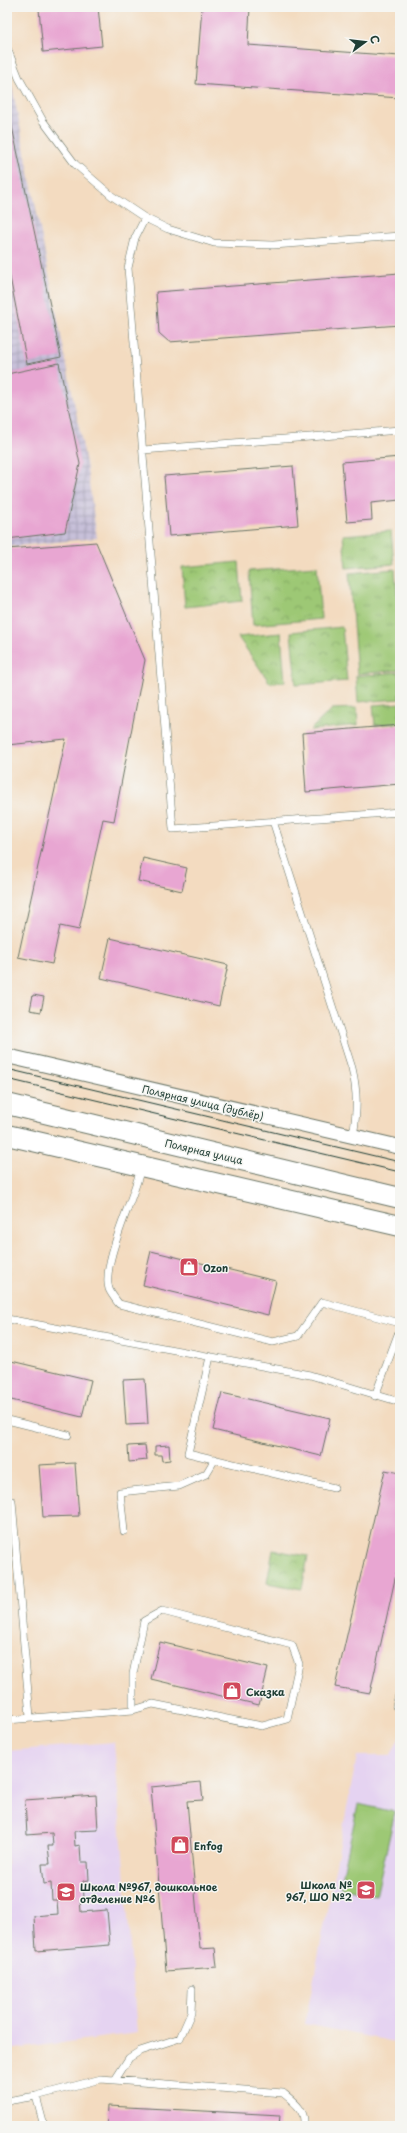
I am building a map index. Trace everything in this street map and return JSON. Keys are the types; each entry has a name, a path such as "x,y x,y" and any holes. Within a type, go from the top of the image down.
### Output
{"main road":[{"name":"Полярная улица","path":"7,1104 400,1198"},
{"path":"7,1135 400,1226"}],"street":[{"name":"Полярная улица (дублёр)","path":"7,1056 400,1147"}],"lane":[{"path":"7,48 19,78 43,121 75,164 112,196 145,218 168,228 214,242 273,245 400,236"},
{"path":"145,218 135,238 128,268 173,829 400,812"},
{"path":"143,450 400,430"},
{"path":"274,821 352,1068 357,1092 358,1107 353,1137"},
{"path":"141,1165 131,1203 110,1258 109,1288 119,1304 272,1342 298,1336 322,1302 400,1323"},
{"path":"7,1318 310,1375 375,1396 400,1402"},
{"path":"375,1396 400,1329"},
{"path":"210,1357 188,1453 334,1488"},
{"path":"7,1420 68,1435"},
{"path":"124,1531 120,1492 179,1486 206,1474 215,1459"},
{"path":"12,1501 30,1718"},
{"path":"7,1720 133,1710 153,1704 262,1726 287,1719 299,1664 292,1645 162,1611 144,1621 133,1674 133,1710"},
{"path":"396,1706 400,1691"},
{"path":"115,2080 129,2058 140,2051 180,2038 191,2014 192,1989"},
{"path":"7,2101 36,2096 101,2079 283,2093 298,2105 305,2122 303,2126"},
{"path":"36,2096 44,2126"}],"shaded area":[{"path":"7,75 12,86 86,463 97,538 7,547"},
{"name":"Школа № 967, ШО №2","path":"400,1736 400,2043 305,2024 357,1756 391,1756"},
{"name":"Школа №967, дошкольное отделение №6","path":"114,1742 137,2033 7,2050 7,1751"}],"green space":[{"path":"391,531 394,564 346,568 343,535"},
{"path":"239,562 242,601 185,607 182,567"},
{"path":"317,566 321,619 253,625 249,571"},
{"path":"395,569 400,632 400,670 357,674 349,573"},
{"path":"342,627 347,681 296,685 291,632"},
{"path":"281,633 285,682 270,683 238,637"},
{"path":"400,672 400,699 358,702 356,676"},
{"path":"400,703 400,723 375,725 373,705"},
{"path":"357,708 358,725 310,730 332,709"},
{"path":"273,1550 308,1556 302,1589 267,1583"},
{"path":"358,1804 395,1812 376,1896 340,1888"}],"building":[{"path":"61,7 98,7 102,46 43,52 39,9"},
{"path":"202,7 250,7 248,45 400,56 400,98 196,84"},
{"path":"7,103 61,357 27,364 7,262"},
{"path":"400,273 400,325 169,342 159,333 156,292"},
{"path":"59,363 80,464 65,532 7,539 7,374"},
{"path":"400,457 400,500 371,503 372,520 347,522 342,462"},
{"path":"293,466 298,525 169,536 164,476"},
{"path":"96,542 145,660 114,821 103,819 79,930 60,926 52,964 18,957 66,739 7,745 7,549"},
{"path":"400,725 400,784 306,792 302,733"},
{"path":"143,858 187,868 182,891 138,881"},
{"path":"110,938 228,965 219,1006 101,978"},
{"path":"33,995 44,997 41,1012 30,1010"},
{"path":"151,1251 276,1281 268,1315 143,1285"},
{"path":"7,1360 91,1380 82,1417 7,1399"},
{"path":"145,1379 148,1424 126,1425 123,1380"},
{"path":"222,1393 330,1418 321,1456 213,1430"},
{"path":"145,1445 147,1460 129,1462 128,1446"},
{"path":"169,1445 170,1460 162,1461 161,1455 155,1455 155,1446"},
{"path":"75,1463 79,1516 43,1517 39,1465"},
{"path":"385,1470 400,1473 400,1556 370,1693 335,1687"},
{"path":"160,1642 268,1668 259,1705 151,1679"},
{"path":"201,1782 203,1800 187,1801 200,1949 215,1948 217,1967 166,1971 151,1787"},
{"path":"96,1795 98,1830 74,1831 75,1846 80,1845 81,1862 88,1862 89,1880 83,1881 84,1898 80,1898 81,1912 107,1910 110,1945 36,1951 34,1916 58,1914 57,1900 52,1900 51,1883 44,1884 42,1864 50,1864 48,1846 53,1846 52,1833 27,1835 25,1800"},
{"path":"108,2106 280,2115 279,2126 107,2126"}],"tram line":[{"path":"7,1069 400,1162"},
{"path":"7,1079 400,1172"}],"place":[{"name":"Ozon","path":"189,1267"},
{"name":"Сказка","path":"232,1691"},
{"name":"Enfog","path":"180,1845"},
{"name":"Школа № 967, ШО №2","path":"366,1890"},
{"name":"Школа №967, дошкольное отделение №6","path":"66,1892"}]}
